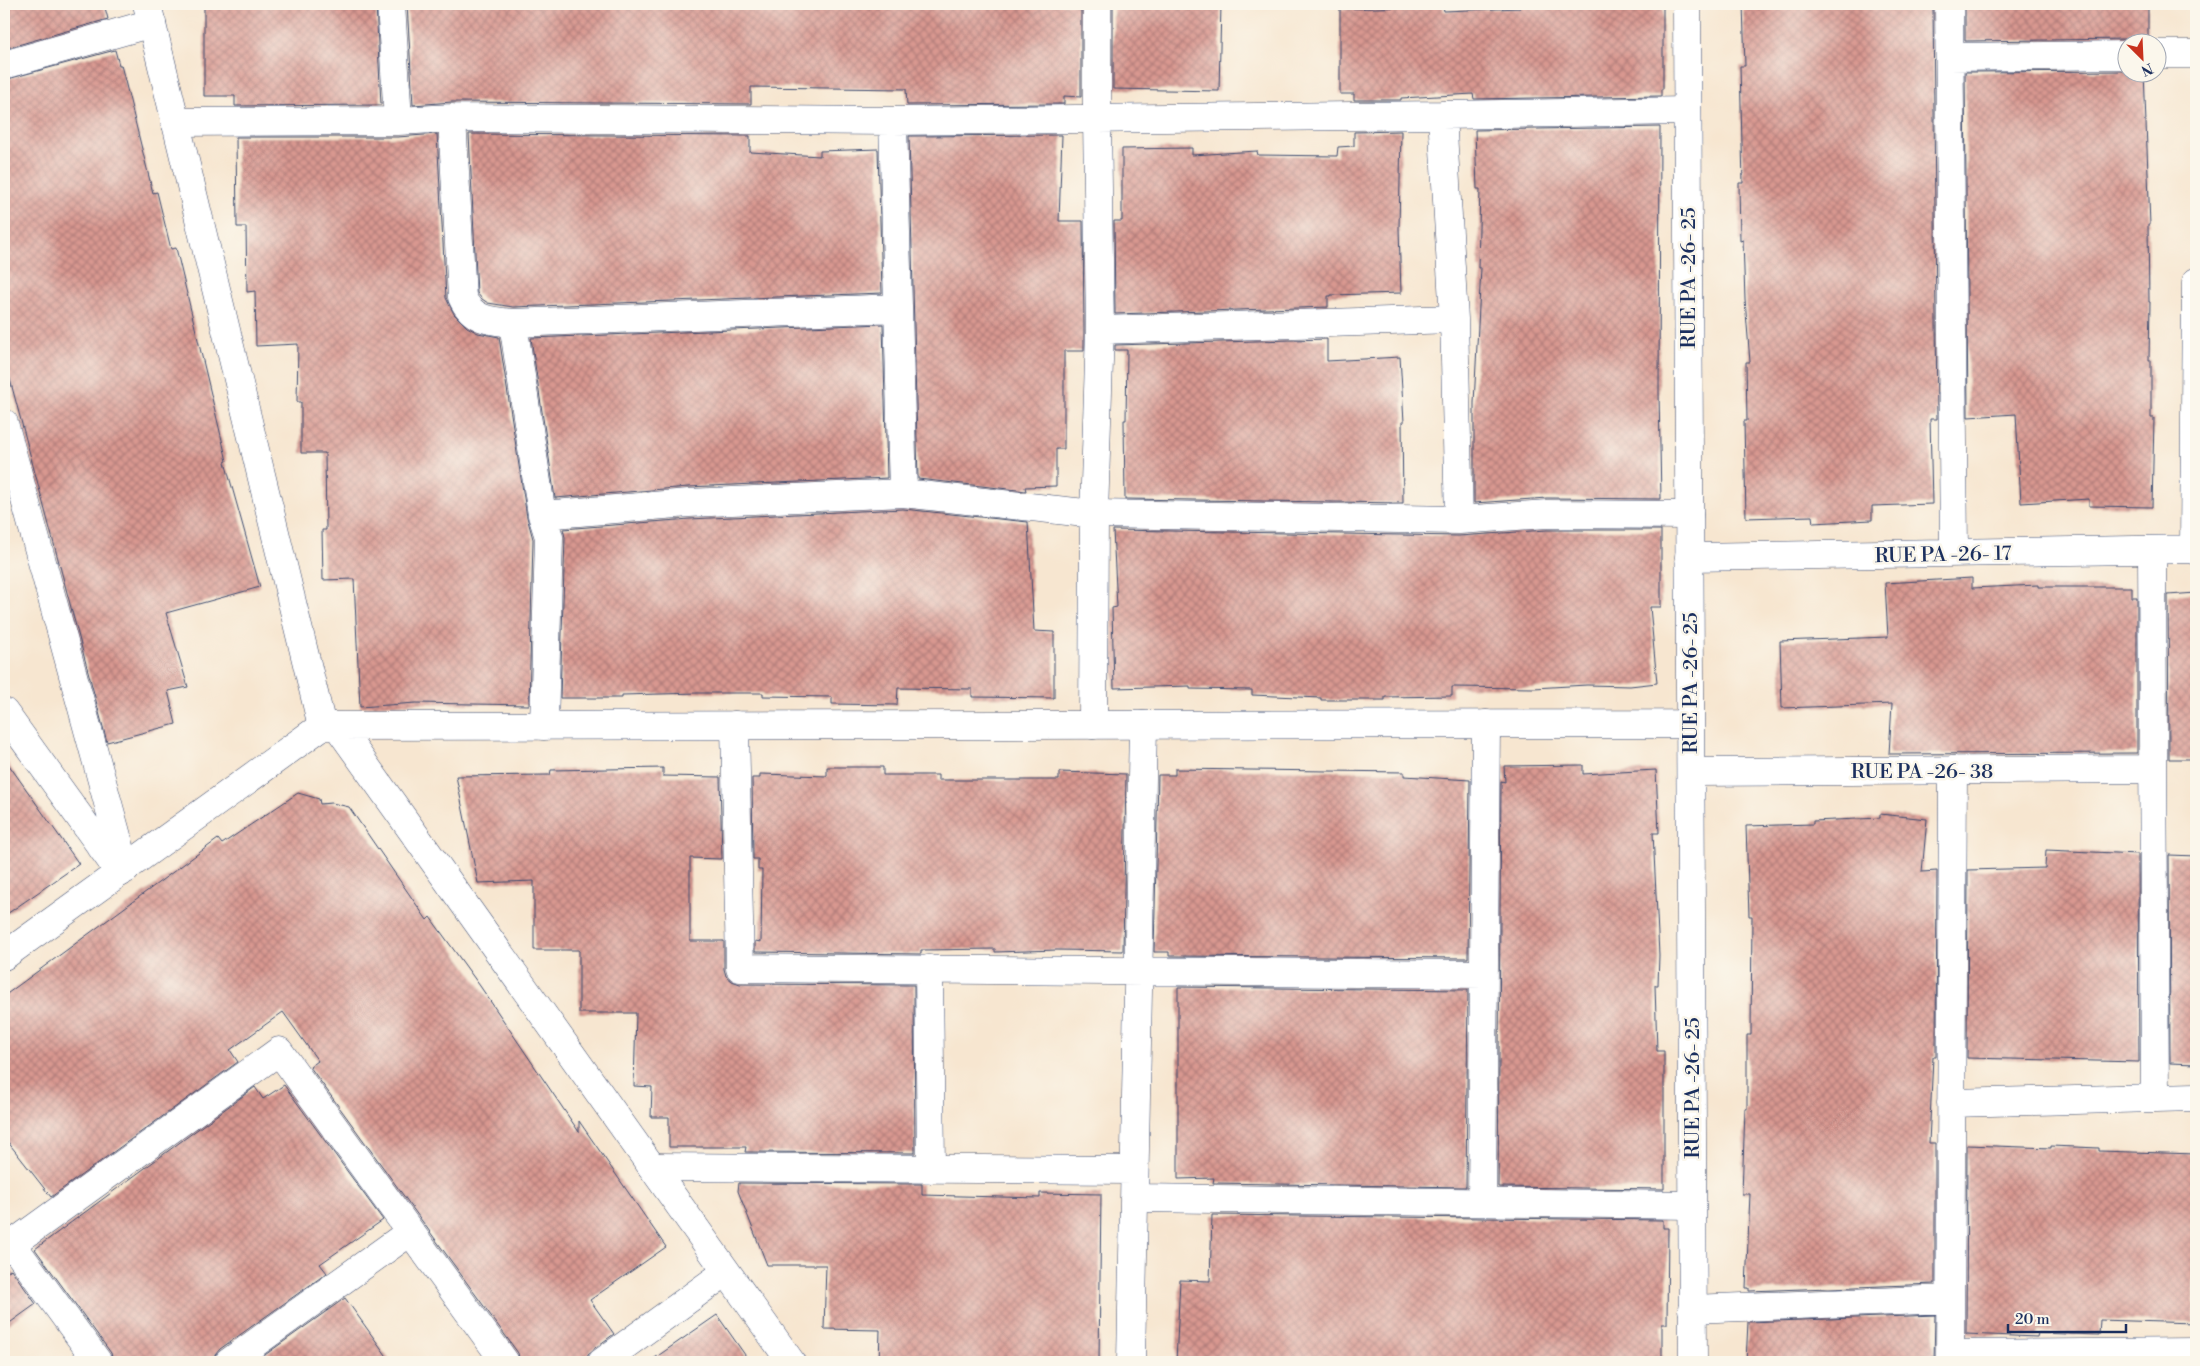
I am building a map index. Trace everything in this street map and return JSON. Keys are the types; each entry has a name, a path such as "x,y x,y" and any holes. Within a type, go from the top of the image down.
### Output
{"street":[{"path":"391,4 398,121"},
{"path":"1093,725 1094,514 1100,330 1097,118 1098,4"},
{"name":"RUE PA -26- 25","path":"1687,4 1693,1362"},
{"path":"1949,4 1954,553"},
{"path":"4,65 149,14 330,727 652,1167 791,1362"},
{"path":"2168,54 2196,54"},
{"path":"1950,57 2118,55"},
{"path":"175,122 398,121 452,118 893,122 1097,118 1442,116 1687,110"},
{"path":"1442,116 1454,319 1460,520"},
{"path":"452,118 462,297 467,309 477,316 497,322 513,324 898,308"},
{"path":"893,122 903,493"},
{"path":"2195,550 2196,282"},
{"path":"1100,330 1454,319"},
{"path":"513,324 542,515 549,538 544,726"},
{"path":"4,422 123,871"},
{"path":"542,515 689,503 903,493 1094,514 1460,520 1547,514 1689,515"},
{"name":"RUE PA -26- 17","path":"1689,557 2195,550"},
{"path":"2152,551 2155,1098"},
{"path":"4,712 123,871"},
{"path":"1482,1202 1486,724"},
{"path":"4,956 330,727 1690,724"},
{"path":"1131,1362 1143,725"},
{"path":"735,726 740,968 1484,974"},
{"name":"RUE PA -26- 38","path":"1691,772 2153,769"},
{"path":"1953,770 1950,1358 2196,1352"},
{"path":"929,969 931,1169"},
{"path":"98,1362 8,1247 278,1052 505,1362"},
{"path":"1951,1103 2196,1098"},
{"path":"652,1167 1134,1170"},
{"path":"1134,1198 1692,1205"},
{"path":"229,1362 410,1232"},
{"path":"602,1362 726,1272"},
{"path":"1692,1309 1950,1299"}],"building":[{"path":"4,4 104,4 108,19 4,49"},
{"path":"204,4 376,4 381,105 235,106 235,96 204,96"},
{"path":"407,4 1081,4 1081,97 1064,96 1064,104 907,105 906,89 751,87 751,104 452,102 413,105"},
{"path":"1113,4 1221,4 1219,91 1113,89"},
{"path":"1520,4 1663,4 1663,89 1661,89 1661,96 1474,99 1473,94 1401,98 1401,100 1354,100 1354,94 1340,94 1340,9 1443,6 1444,11 1520,8"},
{"path":"1743,4 1933,4 1937,419 1930,419 1932,504 1872,506 1872,520 1813,523 1812,516 1746,518 1744,421 1747,421 1746,362 1750,362 1743,240 1740,241 1739,183 1743,183 1740,66 1745,66"},
{"path":"1965,4 2148,4 2148,32 2118,32 2118,39 1965,41"},
{"path":"115,50 119,65 121,65 153,193 157,192 171,249 176,248 227,461 225,462 260,587 166,613 188,687 168,691 176,724 107,742 4,357 4,80"},
{"path":"2118,71 2118,82 2144,82 2150,225 2148,225 2149,360 2151,360 2151,418 2154,418 2152,507 2089,506 2089,499 2021,503 2016,414 1968,417 1965,72"},
{"path":"1660,127 1659,393 1661,499 1547,498 1474,503 1474,403 1481,268 1478,268 1480,189 1477,189 1475,130"},
{"path":"1401,131 1399,228 1401,293 1331,295 1328,296 1328,307 1115,314 1114,221 1122,221 1122,149 1192,148 1192,155 1257,151 1258,155 1337,156 1338,147 1354,146 1354,132"},
{"path":"437,134 446,298 454,314 467,327 478,333 499,337 527,517 533,539 529,705 416,703 360,707 354,579 323,580 322,530 326,530 325,453 301,453 301,402 297,402 298,344 256,346 255,291 247,292 246,227 237,227 236,137 398,137"},
{"path":"469,134 750,136 750,152 820,156 820,151 878,149 882,293 513,307 488,303 477,293"},
{"path":"1062,135 1059,221 1083,221 1084,351 1064,351 1064,449 1056,449 1056,486 1025,487 1026,491 918,479 909,136"},
{"path":"883,324 887,478 688,487 555,498 531,338"},
{"path":"1327,339 1327,361 1400,357 1404,422 1402,422 1403,503 1125,499 1124,420 1126,420 1127,350 1115,350 1115,345"},
{"path":"903,509 1028,522 1034,631 1054,632 1054,698 972,697 972,689 898,688 897,705 832,704 832,697 763,696 763,693 698,693 622,695 622,698 560,698 565,537 563,529 690,519"},
{"path":"1113,530 1459,536 1547,530 1661,530 1661,607 1650,607 1657,683 1630,686 1587,685 1534,688 1452,687 1452,696 1385,697 1385,700 1321,700 1321,698 1252,695 1252,690 1190,689 1190,686 1114,688 1112,608 1117,607"},
{"path":"1972,578 1972,588 2038,585 2038,587 2132,587 2132,597 2137,597 2137,753 1889,754 1892,704 1782,708 1780,641 1888,637 1885,583"},
{"path":"2196,593 2196,759 2169,759 2168,595"},
{"path":"4,758 79,864 4,916"},
{"path":"1583,765 1583,774 1656,770 1659,833 1653,833 1659,955 1658,985 1655,985 1657,1051 1664,1051 1664,1189 1498,1187 1501,781 1505,782 1504,766"},
{"path":"827,767 883,767 883,775 938,775 938,780 1059,780 1059,772 1126,774 1123,951 1057,950 995,952 995,949 921,950 921,954 755,952 755,941 761,942 762,870 758,870 758,859 753,859 752,778 760,778 760,774 827,776"},
{"path":"663,768 663,776 720,777 722,859 690,858 690,941 724,941 724,969 726,976 740,984 914,985 915,1153 745,1152 746,1147 669,1147 669,1117 651,1117 652,1087 634,1086 636,1013 579,1013 579,950 534,950 534,881 478,883 456,776 550,775 551,770"},
{"path":"1175,769 1404,772 1404,776 1470,780 1468,958 1169,956 1169,952 1154,952 1158,775 1175,775"},
{"path":"298,793 319,799 320,804 332,803 349,807 427,920 430,917 480,986 579,1132 579,1121 666,1247 590,1300 614,1334 592,1350 588,1355 587,1362 520,1362 518,1353 310,1067 318,1061 283,1012 230,1050 238,1062 51,1197 4,1137 4,996 218,839 222,844"},
{"path":"1880,814 1927,819 1922,872 1937,871 1936,1057 1933,1057 1929,1143 1935,1143 1935,1284 1749,1291 1749,1288 1746,1288 1750,1194 1742,1194 1745,1109 1747,1109 1747,1035 1751,1035 1752,916 1749,916 1746,826 1813,824 1813,821 1880,818"},
{"path":"2046,850 2138,854 2139,1062 1967,1058 1968,870 2045,868"},
{"path":"2169,855 2196,856 2196,1064 2170,1063"},
{"path":"1178,987 1468,990 1466,1187 1213,1183 1214,1178 1178,1179"},
{"path":"284,1085 383,1220 320,1264 327,1273 220,1349 215,1355 214,1362 113,1362 111,1353 35,1249 255,1087 263,1099"},
{"path":"1967,1145 2051,1148 2051,1146 2099,1148 2099,1151 2196,1154 2194,1323 2100,1320 2099,1335 2038,1333 2037,1337 1966,1334"},
{"path":"739,1183 922,1184 922,1195 1040,1198 1040,1193 1101,1194 1099,1362 879,1362 880,1330 824,1329 826,1265 767,1265 738,1191"},
{"path":"1212,1215 1663,1220 1663,1228 1668,1228 1667,1324 1662,1324 1662,1362 1176,1362 1180,1280 1210,1281"},
{"path":"11,1269 36,1304 4,1327 4,1275"},
{"path":"345,1298 391,1362 255,1362"},
{"path":"717,1315 750,1362 649,1362"},
{"path":"1935,1315 1934,1362 1746,1362 1748,1322"}]}
